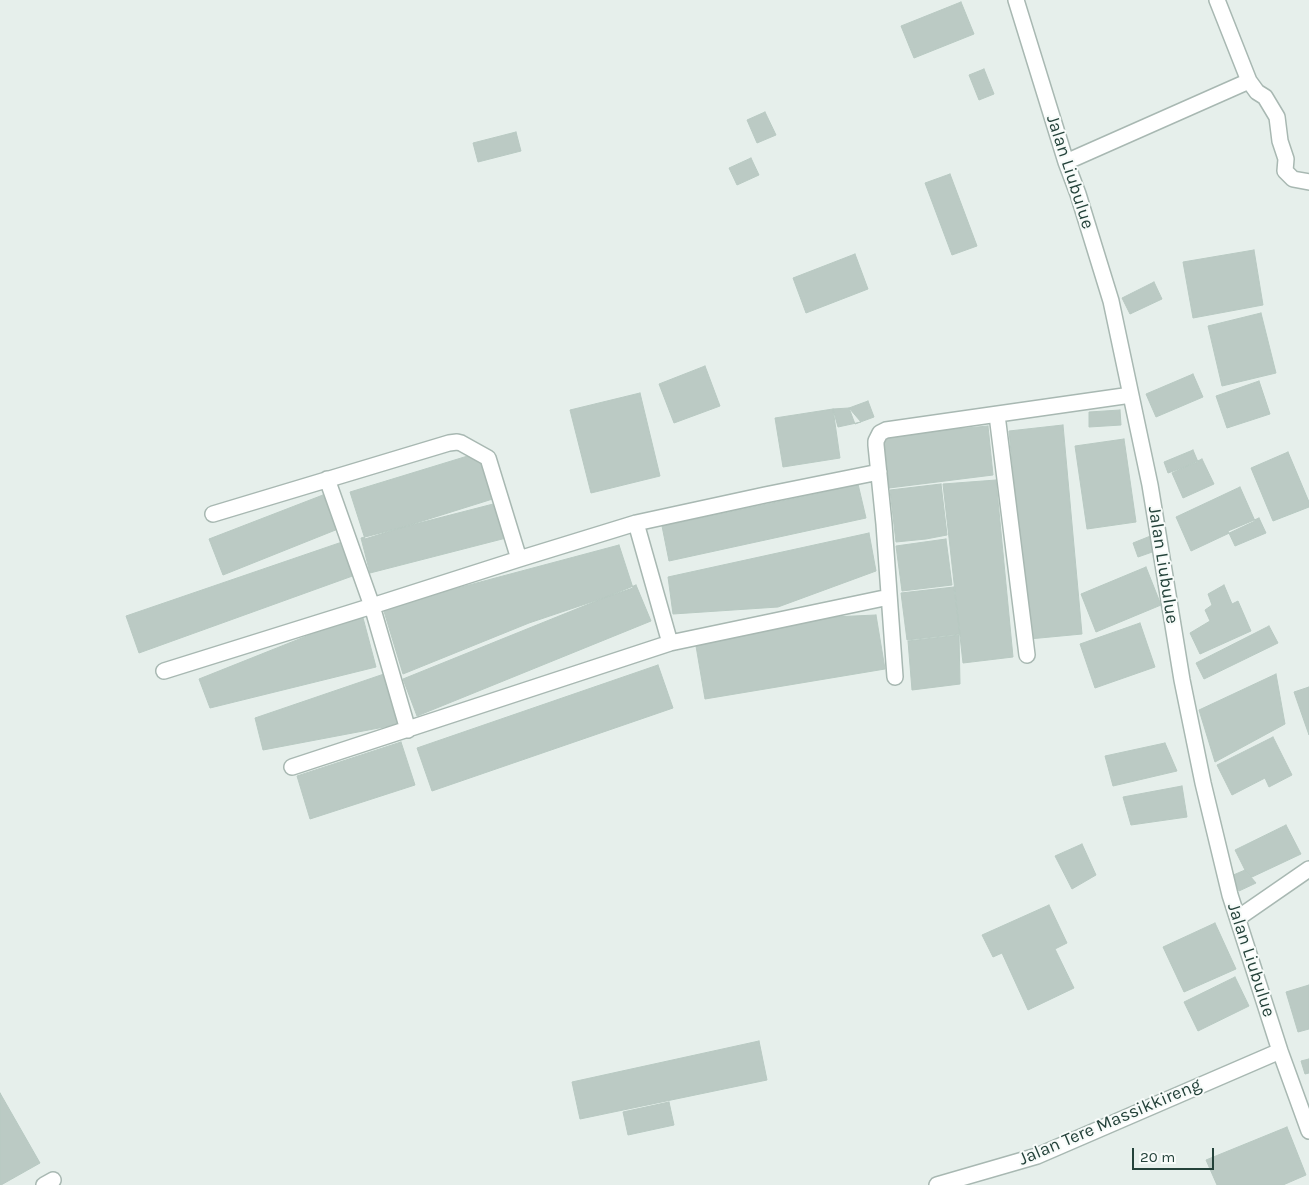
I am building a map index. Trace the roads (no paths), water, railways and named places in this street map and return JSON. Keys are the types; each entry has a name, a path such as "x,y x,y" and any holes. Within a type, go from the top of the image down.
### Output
{"street":[{"name":"Jalan Liubulue","path":"1016,0 1111,301 1150,484 1184,689 1203,782 1230,895 1280,1051 1309,1130"},
{"path":"1217,0 1249,81 1257,92 1264,97 1277,117 1280,141 1286,159 1285,171 1293,179 1309,182"},
{"path":"1066,162 1249,81"},
{"path":"894,677 876,445 880,433 886,430 1131,395"},
{"path":"997,415 1027,655"},
{"path":"212,514 449,442 461,443 488,458 518,559"},
{"path":"164,671 636,523 879,472"},
{"path":"328,479 372,606 408,730"},
{"path":"636,523 670,643"},
{"path":"292,767 670,643 889,597"},
{"path":"1238,918 1309,869"},
{"name":"Jalan Tere Massikkireng","path":"937,1185 1037,1156 1280,1051"}]}
